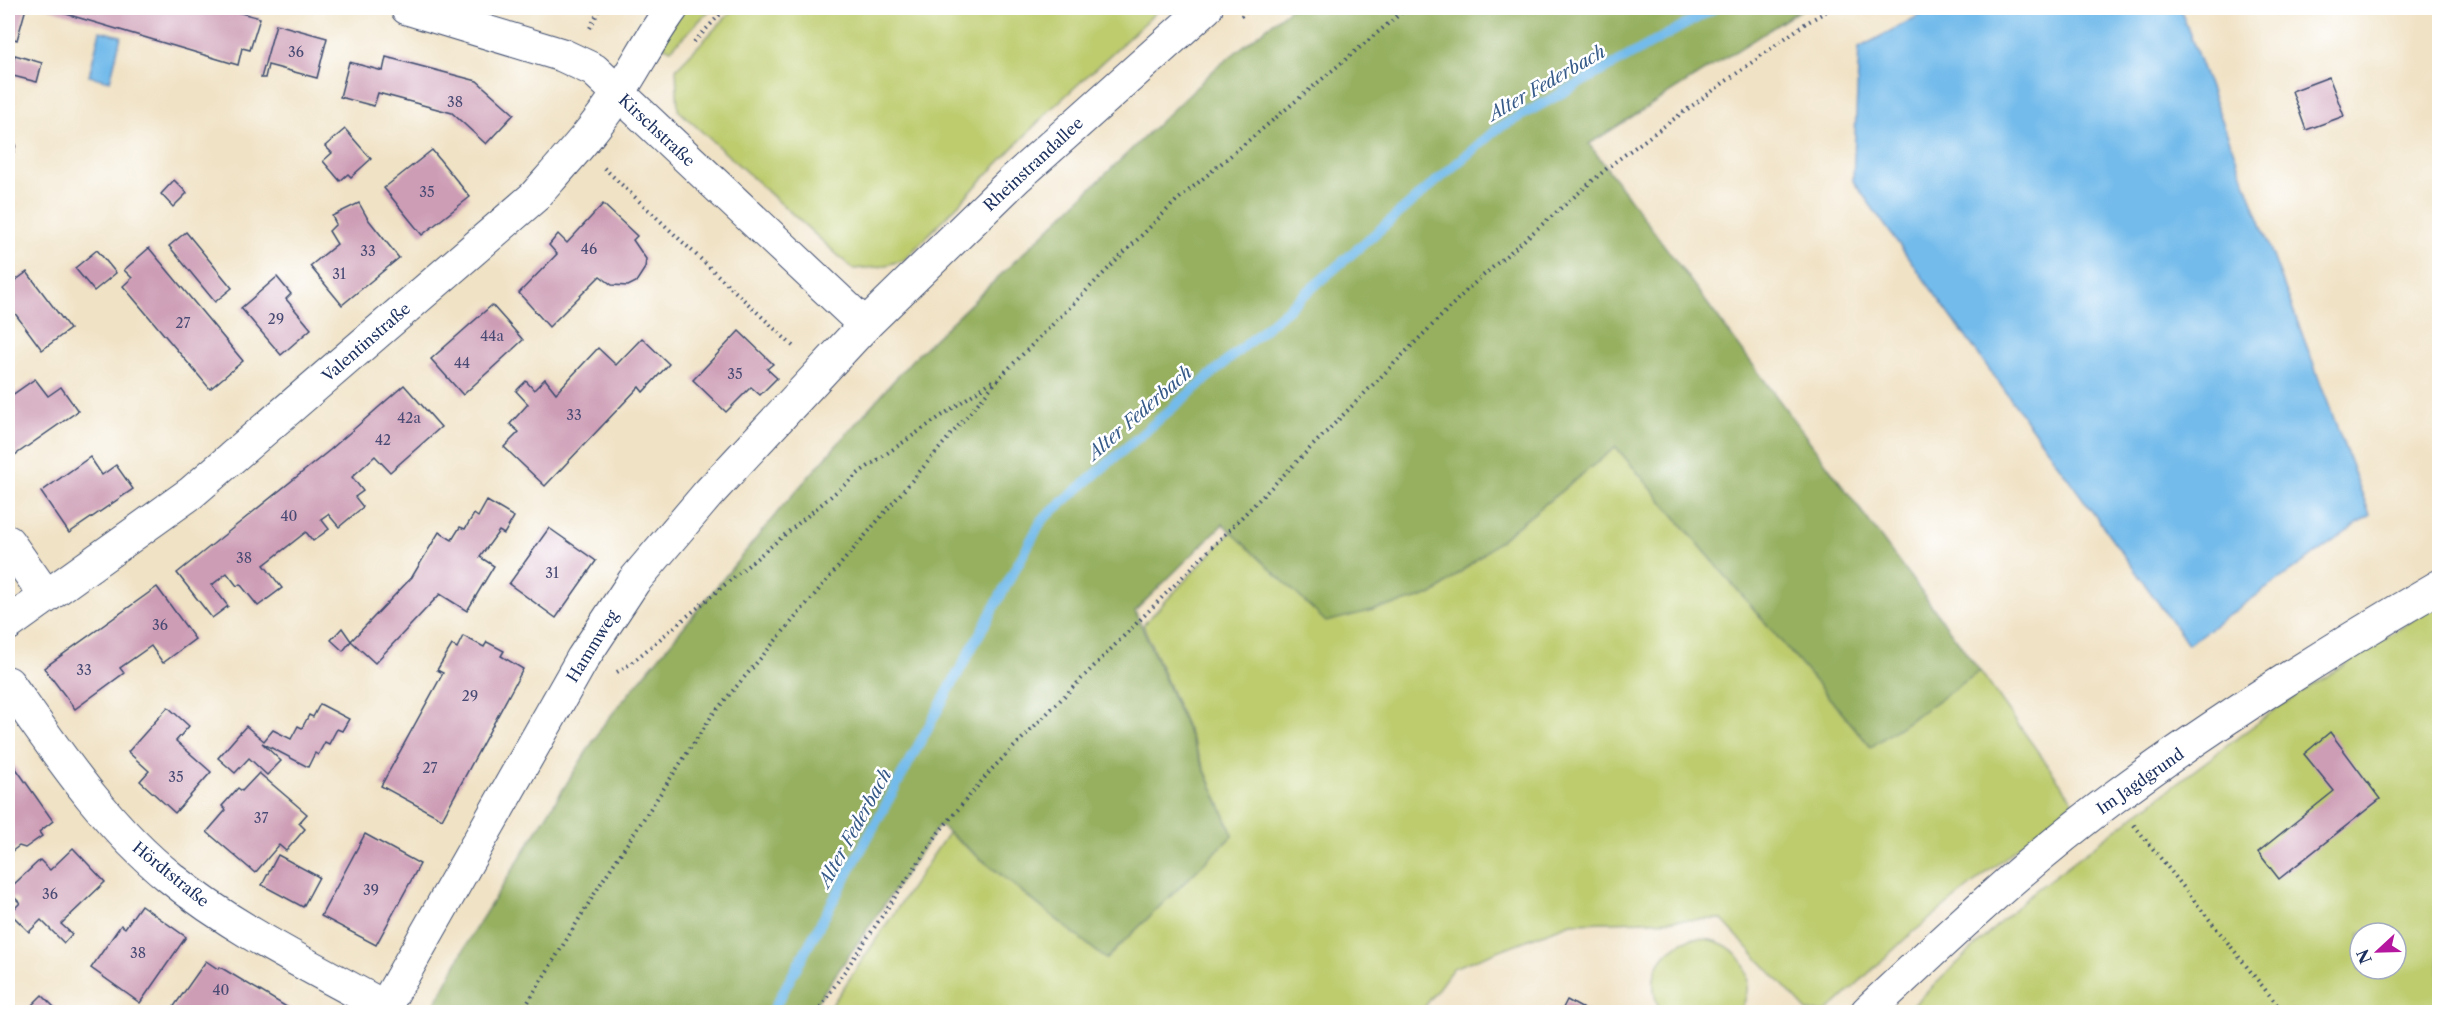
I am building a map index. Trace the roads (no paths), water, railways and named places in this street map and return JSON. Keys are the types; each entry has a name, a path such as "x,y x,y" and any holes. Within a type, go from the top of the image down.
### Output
{"street":[{"name":"Kirschstraße","path":"406,8 562,55 594,70 865,326"},
{"name":"Valentinstraße","path":"8,624 191,493 534,197 579,145 618,93 649,39 672,8"},
{"name":"Rheinstrandallee","path":"865,326 1016,178 1206,8"},
{"name":"Hammweg","path":"383,1010 583,658 634,581 707,495 865,326"},
{"path":"8,542 46,596"},
{"name":"Im Jagdgrund","path":"1867,1012 1994,894 2113,798 2313,660 2439,586"},
{"name":"Hördtstraße","path":"8,683 105,814 169,876 199,900 383,1010"}],"water":[{"path":"1933,8 2180,8 2370,515 2188,644 1853,181 1859,48"},
{"path":"100,31 121,36 110,81 89,76"}],"waterway":[{"name":"Alter Federbach","path":"772,1012 1042,520 1497,129 1715,8"}]}
